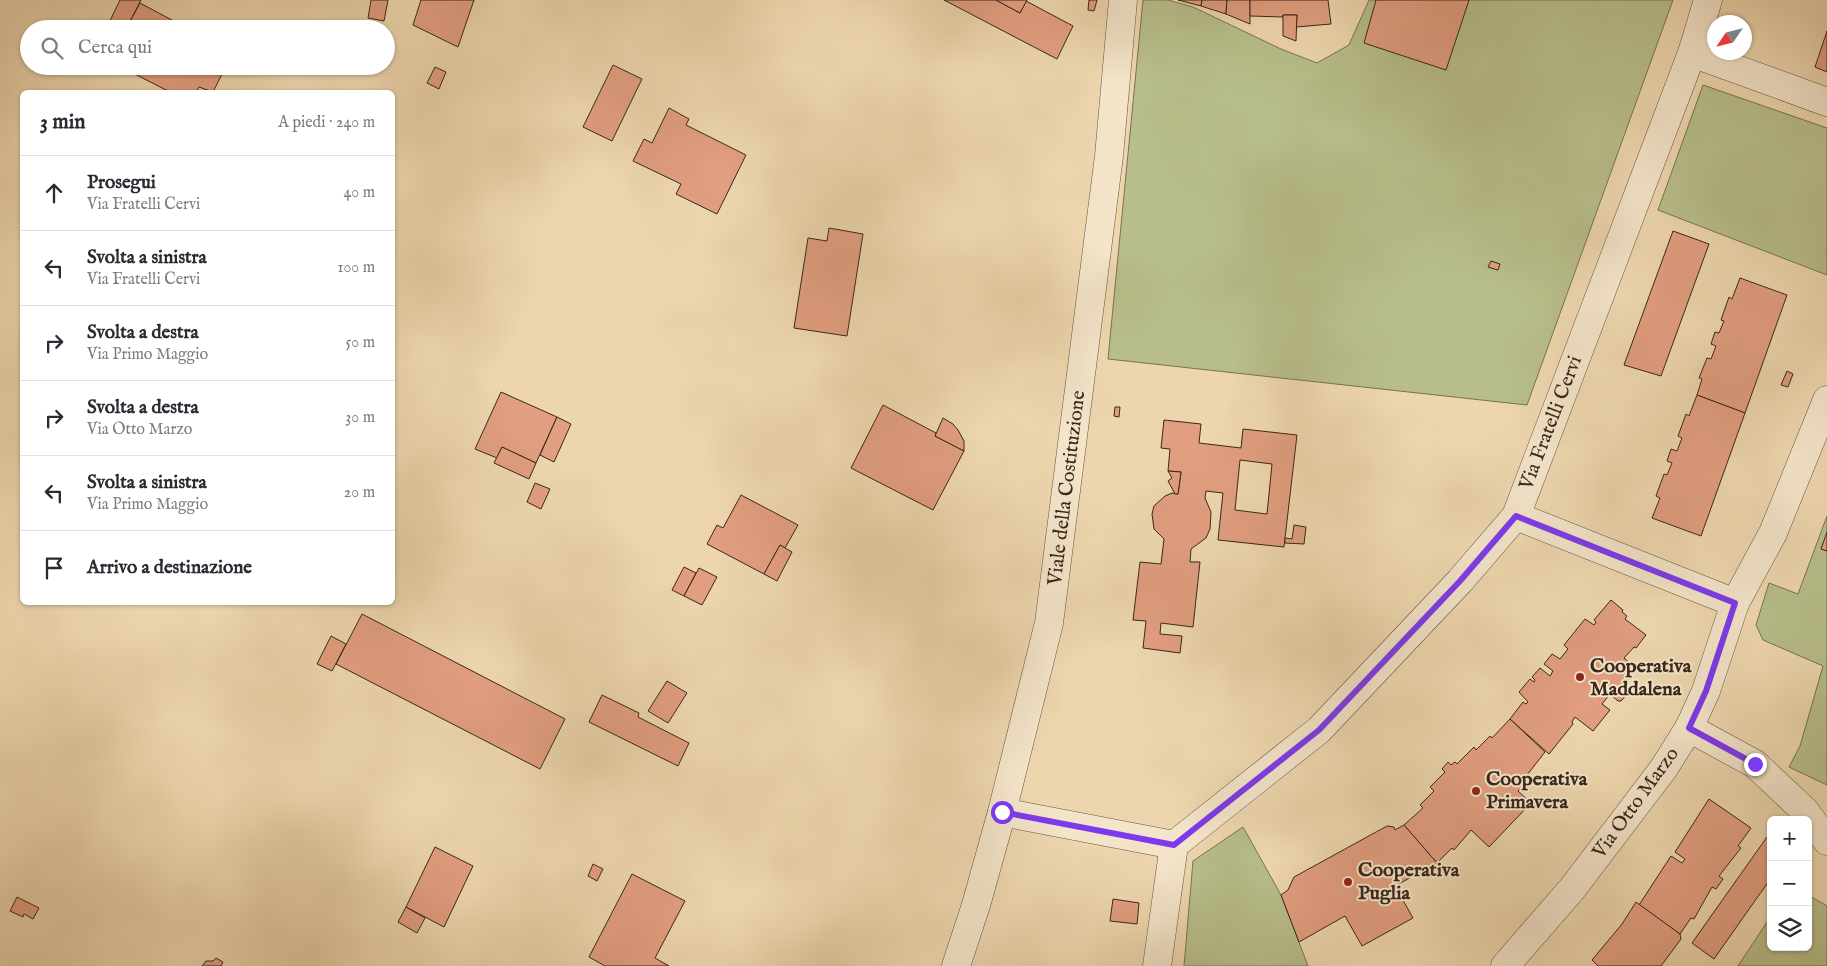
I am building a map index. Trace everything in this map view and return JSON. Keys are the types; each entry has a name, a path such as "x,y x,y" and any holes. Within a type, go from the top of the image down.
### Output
{"street":[{"name":"Viale della Costituzione","path":"956,966 976,905 1002,812 1049,623 1109,156 1123,0"},
{"name":"Via Fratelli Cervi","path":"1174,845 1319,730 1460,581 1516,516 1692,53 1708,0"},
{"path":"1692,53 1827,102"},
{"name":"Via Otto Marzo","path":"1504,966 1578,881 1664,768 1689,728 1706,691 1735,603 1773,533 1827,400"},
{"path":"1516,516 1735,603"},
{"path":"1689,728 1755,764 1805,811 1827,841"},
{"path":"1002,812 1174,845 1157,966"}],"green space":[{"path":"1143,0 1168,0 1193,7 1281,49 1317,63 1349,45 1369,0 1673,0 1527,405 1108,359"},
{"path":"1703,85 1827,128 1827,275 1658,210"},
{"path":"1827,516 1827,785 1789,767 1800,746 1823,666 1763,640 1756,625 1769,583 1798,594"},
{"path":"1243,827 1281,895 1308,966 1184,966 1193,861"},
{"path":"1812,897 1827,906 1827,966 1738,966 1767,922 1767,951 1812,951"}],"building":[{"path":"120,0 141,0 131,20 110,20"},
{"path":"371,0 388,0 384,20 368,18"},
{"path":"421,0 474,0 458,47 413,25"},
{"path":"944,0 996,0 1020,13 1026,1 1073,26 1057,59"},
{"path":"996,0 1027,0 1020,13"},
{"path":"1089,0 1097,0 1094,11 1088,10"},
{"path":"1178,0 1202,0 1201,6"},
{"path":"1202,0 1227,0 1226,14 1201,6"},
{"path":"1227,0 1250,0 1250,24 1226,14"},
{"path":"1250,0 1328,0 1331,24 1296,27 1297,15 1283,15 1283,17 1250,16"},
{"path":"1376,0 1469,0 1446,70 1364,43"},
{"path":"140,3 172,20 131,20"},
{"path":"1283,15 1297,15 1296,41 1283,36"},
{"path":"1827,31 1827,72 1815,67"},
{"path":"613,65 642,79 612,141 583,127"},
{"path":"435,67 446,72 439,89 427,83"},
{"path":"137,75 222,75 214,90 199,87 197,90 166,90"},
{"path":"669,108 689,119 686,125 746,155 717,214 676,194 681,184 633,161 644,139 652,143"},
{"path":"829,228 863,234 847,336 794,328 808,238 827,241"},
{"path":"1673,231 1709,244 1661,376 1624,365"},
{"path":"1491,261 1500,264 1498,270 1488,267"},
{"path":"1740,278 1787,295 1745,413 1697,395 1702,379 1699,378 1707,358 1711,359 1716,346 1711,344 1715,332 1719,333 1724,321 1721,320 1729,297 1732,299"},
{"path":"1787,371 1793,374 1788,387 1781,385"},
{"path":"501,392 557,417 536,463 502,447 497,458 475,449"},
{"path":"1697,395 1745,413 1701,536 1652,518 1660,498 1656,496 1664,474 1667,475 1672,463 1667,461 1671,449 1677,451 1682,438 1678,436 1686,414 1689,416"},
{"path":"883,405 936,433 935,436 964,451 933,510 851,468"},
{"path":"1115,407 1120,407 1119,417 1114,416"},
{"path":"557,417 571,424 554,462 540,455"},
{"path":"943,418 953,424 958,430 964,441 964,451 935,436"},
{"path":"1164,420 1201,424 1199,443 1241,448 1243,429 1297,435 1284,547 1218,540 1223,493 1206,491 1205,498 1211,512 1210,529 1206,538 1191,549 1190,562 1200,562 1193,627 1161,623 1160,634 1182,636 1180,653 1143,648 1146,621 1133,620 1140,562 1161,564 1164,539 1154,529 1152,514 1154,506 1165,496 1172,493 1178,494 1181,472 1168,471 1170,449 1161,448","holes":["1240,460 1272,464 1267,514 1235,510"]},
{"path":"502,447 536,463 529,479 494,463"},
{"path":"1168,471 1181,472 1178,494 1175,494 1168,481 1172,478"},
{"path":"535,483 550,489 541,509 527,502"},
{"path":"741,495 798,525 785,548 780,545 764,574 707,544 717,525 723,528"},
{"path":"1294,525 1306,527 1304,544 1285,543 1285,538 1292,539"},
{"path":"1827,532 1827,551 1821,549"},
{"path":"780,545 792,552 777,581 764,574"},
{"path":"684,567 696,573 684,596 672,590"},
{"path":"699,568 717,577 702,605 684,596"},
{"name":"Cooperativa Maddalena","path":"1611,600 1623,610 1622,612 1627,616 1625,619 1646,635 1636,648 1634,647 1624,658 1636,668 1624,685 1630,691 1621,701 1618,701 1610,694 1602,704 1610,710 1593,731 1575,717 1572,722 1573,724 1549,754 1510,719 1523,702 1526,704 1528,702 1519,692 1530,679 1534,682 1535,680 1532,677 1540,668 1550,676 1553,671 1544,664 1552,654 1560,659 1568,649 1564,645 1585,619 1594,625 1596,622 1594,620"},
{"path":"362,614 565,719 540,769 336,664"},
{"path":"331,636 346,644 332,671 317,664"},
{"path":"667,681 687,693 668,723 648,711"},
{"path":"602,695 639,713 638,717 689,743 678,766 589,722"},
{"name":"Cooperativa Primavera","path":"1510,719 1545,752 1520,784 1523,786 1518,791 1531,803 1489,847 1471,830 1454,850 1452,848 1437,863 1404,825 1423,808 1420,805 1434,791 1430,787 1445,772 1442,769 1448,762 1451,765 1455,762 1457,764 1474,747 1476,750 1490,736 1492,738"},
{"path":"1709,799 1751,828 1738,846 1741,848 1719,876 1723,879 1716,889 1712,887 1694,919 1691,918 1680,934 1639,905 1671,856 1682,863 1685,859 1675,852"},
{"name":"Cooperativa Puglia","path":"1404,825 1437,863 1395,886 1413,918 1362,946 1345,916 1299,942 1281,895 1288,890 1294,877 1387,826 1394,827 1395,830"},
{"path":"1767,837 1767,884 1714,959 1692,943"},
{"path":"435,847 473,866 444,927 406,907"},
{"path":"593,864 603,869 597,881 588,876"},
{"path":"632,874 685,901 655,958 669,966 605,966 589,957"},
{"path":"17,897 39,908 33,919 24,914 23,917 10,911"},
{"path":"1113,899 1139,903 1137,924 1110,921"},
{"path":"1636,902 1680,934 1681,939 1661,966 1598,966 1592,960 1622,924"},
{"path":"406,907 425,918 417,933 398,922"},
{"path":"216,958 223,962 221,966 202,966 206,961 213,961"}],"place":[{"name":"Cooperativa Maddalena","path":"1580,677"},
{"name":"Cooperativa Primavera","path":"1476,791"},
{"name":"Cooperativa Puglia","path":"1348,882"}],"route":[{"path":"1002,812 1174,845 1246,790 1319,730 1460,581 1516,516 1735,603 1706,691 1689,728 1755,764"}]}
